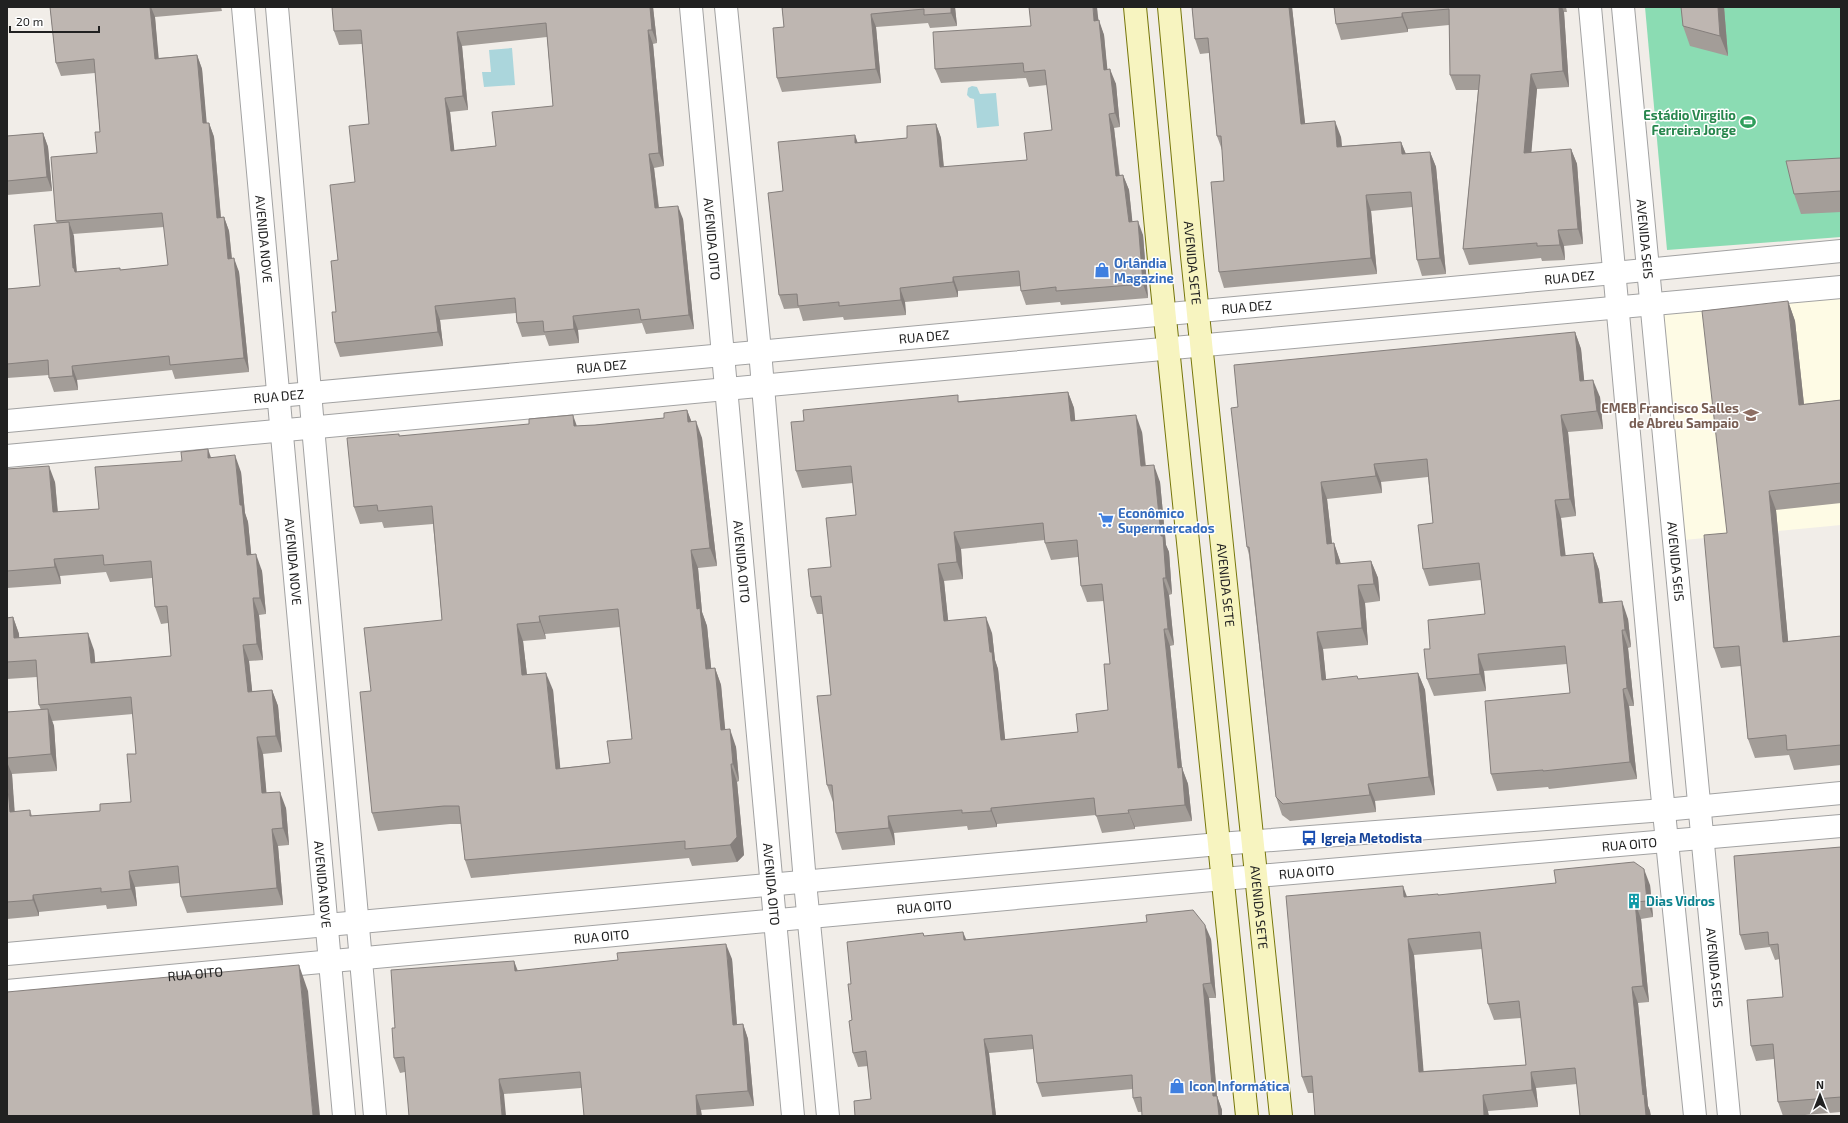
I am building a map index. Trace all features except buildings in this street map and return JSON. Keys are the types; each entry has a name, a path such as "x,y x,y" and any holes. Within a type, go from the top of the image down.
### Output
{"street":[{"name":"AVENIDA NOVE","path":"243,7 328,924 344,1116"},
{"path":"277,7 313,427 376,1116"},
{"name":"AVENIDA OITO","path":"691,7 793,1116"},
{"path":"726,7 760,351 805,882 828,1116"},
{"path":"1135,7 1168,350 1247,1116"},
{"name":"AVENIDA SETE","path":"1169,7 1198,311 1254,841 1281,1116"},
{"path":"1590,7 1616,307 1695,1116"},
{"name":"AVENIDA SEIS","path":"1623,7 1704,839 1729,1116"},
{"name":"RUA DEZ","path":"7,421 1841,251"},
{"path":"7,456 762,385 1168,350 1841,287"},
{"path":"7,954 1254,841 1664,810 1841,793"},
{"name":"RUA OITO","path":"7,991 362,960 1223,879 1704,839 1841,826"}],"shaded area":[{"name":"EMEB Francisco Salles de Abreu Sampaio","path":"1841,287 1841,525 1674,541 1651,305"}],"green space":[{"name":"Estádio Virgilio Ferreira Jorge","path":"1645,7 1841,7 1841,237 1667,250"}],"water":[{"path":"512,48 515,85 484,87 482,72 491,72 489,50"},
{"path":"972,86 977,87 980,94 996,93 999,126 977,128 974,99 967,95 968,88"}],"place":[{"name":"Estádio Virgilio Ferreira Jorge","path":"1748,122"},
{"name":"Orlândia Magazine","path":"1102,270"},
{"name":"EMEB Francisco Salles de Abreu Sampaio","path":"1751,415"},
{"name":"Econômico Supermercados","path":"1106,520"},
{"name":"Igreja Metodista","path":"1309,838"},
{"name":"Dias Vidros","path":"1634,901"},
{"name":"Icon Informática","path":"1177,1086"}]}
